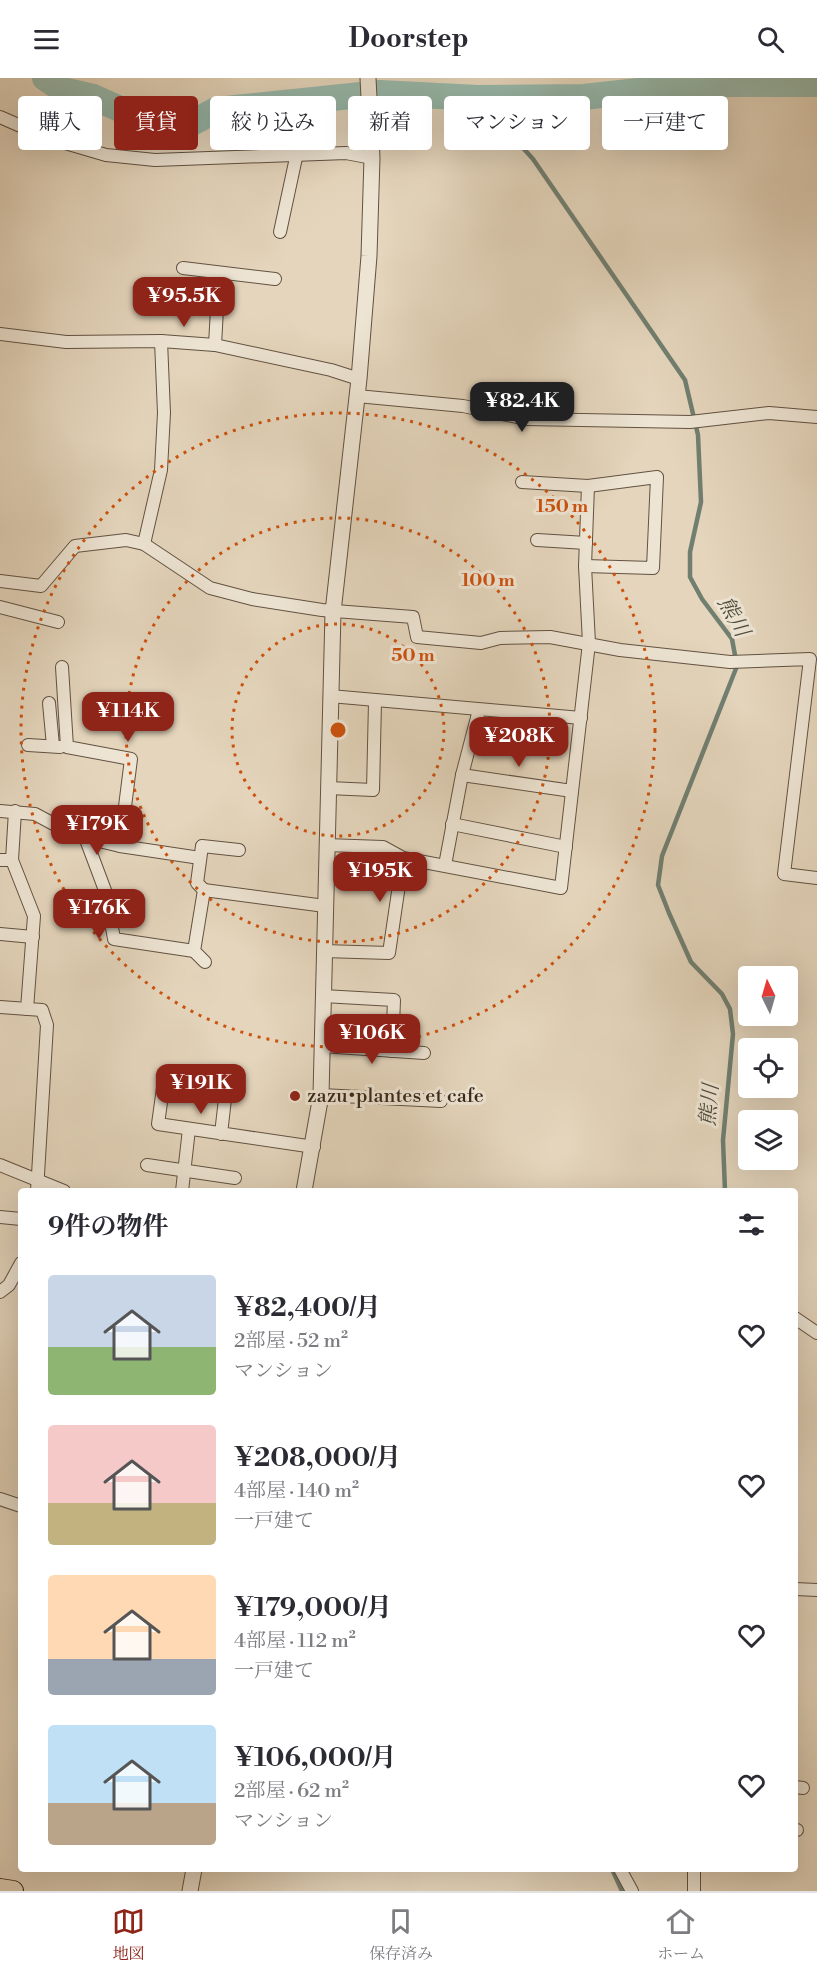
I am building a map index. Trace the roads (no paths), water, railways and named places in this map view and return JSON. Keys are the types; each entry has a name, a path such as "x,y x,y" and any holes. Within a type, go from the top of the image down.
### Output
{"main road":[{"path":"0,1889 13,1891"}],"street":[{"path":"305,1188 314,1147 321,1095 333,612 359,379 369,256 371,151 368,78"},
{"path":"0,117 48,138 106,155 155,160 371,151"},
{"path":"280,232 297,153"},
{"path":"183,268 275,279"},
{"path":"214,345 219,273"},
{"path":"0,334 66,342 161,342 214,345 331,370 359,379"},
{"path":"144,544 161,470 164,413 161,342"},
{"path":"357,396 463,406 527,419 696,422 769,412 817,417"},
{"path":"522,482 588,486 657,477 653,568 585,566"},
{"path":"326,845 383,847 403,858 561,888 589,643 585,566 588,486"},
{"path":"0,581 41,586 75,546 126,540 144,544 210,588 252,599 333,612 413,617 417,637 481,643 500,638 550,637 620,650 736,663 810,659 784,874 817,878"},
{"path":"537,540 586,543"},
{"path":"0,607 58,622"},
{"path":"62,667 67,747"},
{"path":"330,696 375,702 580,718"},
{"path":"328,788 373,790 375,702"},
{"path":"49,703 53,746"},
{"path":"445,866 462,775 479,710"},
{"path":"28,745 67,747 131,759 120,846"},
{"path":"462,775 572,791"},
{"path":"0,811 35,814 74,835 120,846 200,858"},
{"path":"15,811 6,860 34,915 27,1008"},
{"path":"452,824 566,847"},
{"path":"85,837 106,892 114,939 194,951 205,962"},
{"path":"239,850 202,846 197,883 204,890 325,906"},
{"path":"324,951 389,953 403,858"},
{"path":"194,951 204,890"},
{"path":"0,934 33,937"},
{"path":"323,996 394,1000 392,1051"},
{"path":"0,1006 42,1010 47,1025 37,1185 0,1165"},
{"path":"322,1046 424,1053"},
{"path":"221,1134 226,1090 164,1081 158,1124 221,1134 314,1147"},
{"path":"321,1095 441,1101"},
{"path":"182,1188 189,1129"},
{"path":"147,1165 235,1178"},
{"path":"0,1217 18,1219"},
{"path":"0,1292 9,1286 18,1269"},
{"path":"798,1320 817,1334"},
{"path":"0,1499 18,1505"},
{"path":"798,1589 817,1590"},
{"path":"190,1891 193,1872"},
{"path":"622,1872 632,1891"},
{"path":"694,1872 694,1891"}],"waterway":[{"path":"45,78 63,90 93,97 129,113 169,111 192,123 216,110 380,93 478,98 584,97 699,84 817,84"},
{"name":"熊川","path":"525,150 685,380 698,435 701,502 690,552 690,577 702,599 732,639 737,666 662,856 658,885 691,962 722,994 730,1009 733,1034 723,1140 725,1188"},
{"name":"熊川","path":"613,1872 622,1891"}],"place":[{"name":"zazu•plantes et cafe","path":"295,1096"}]}
